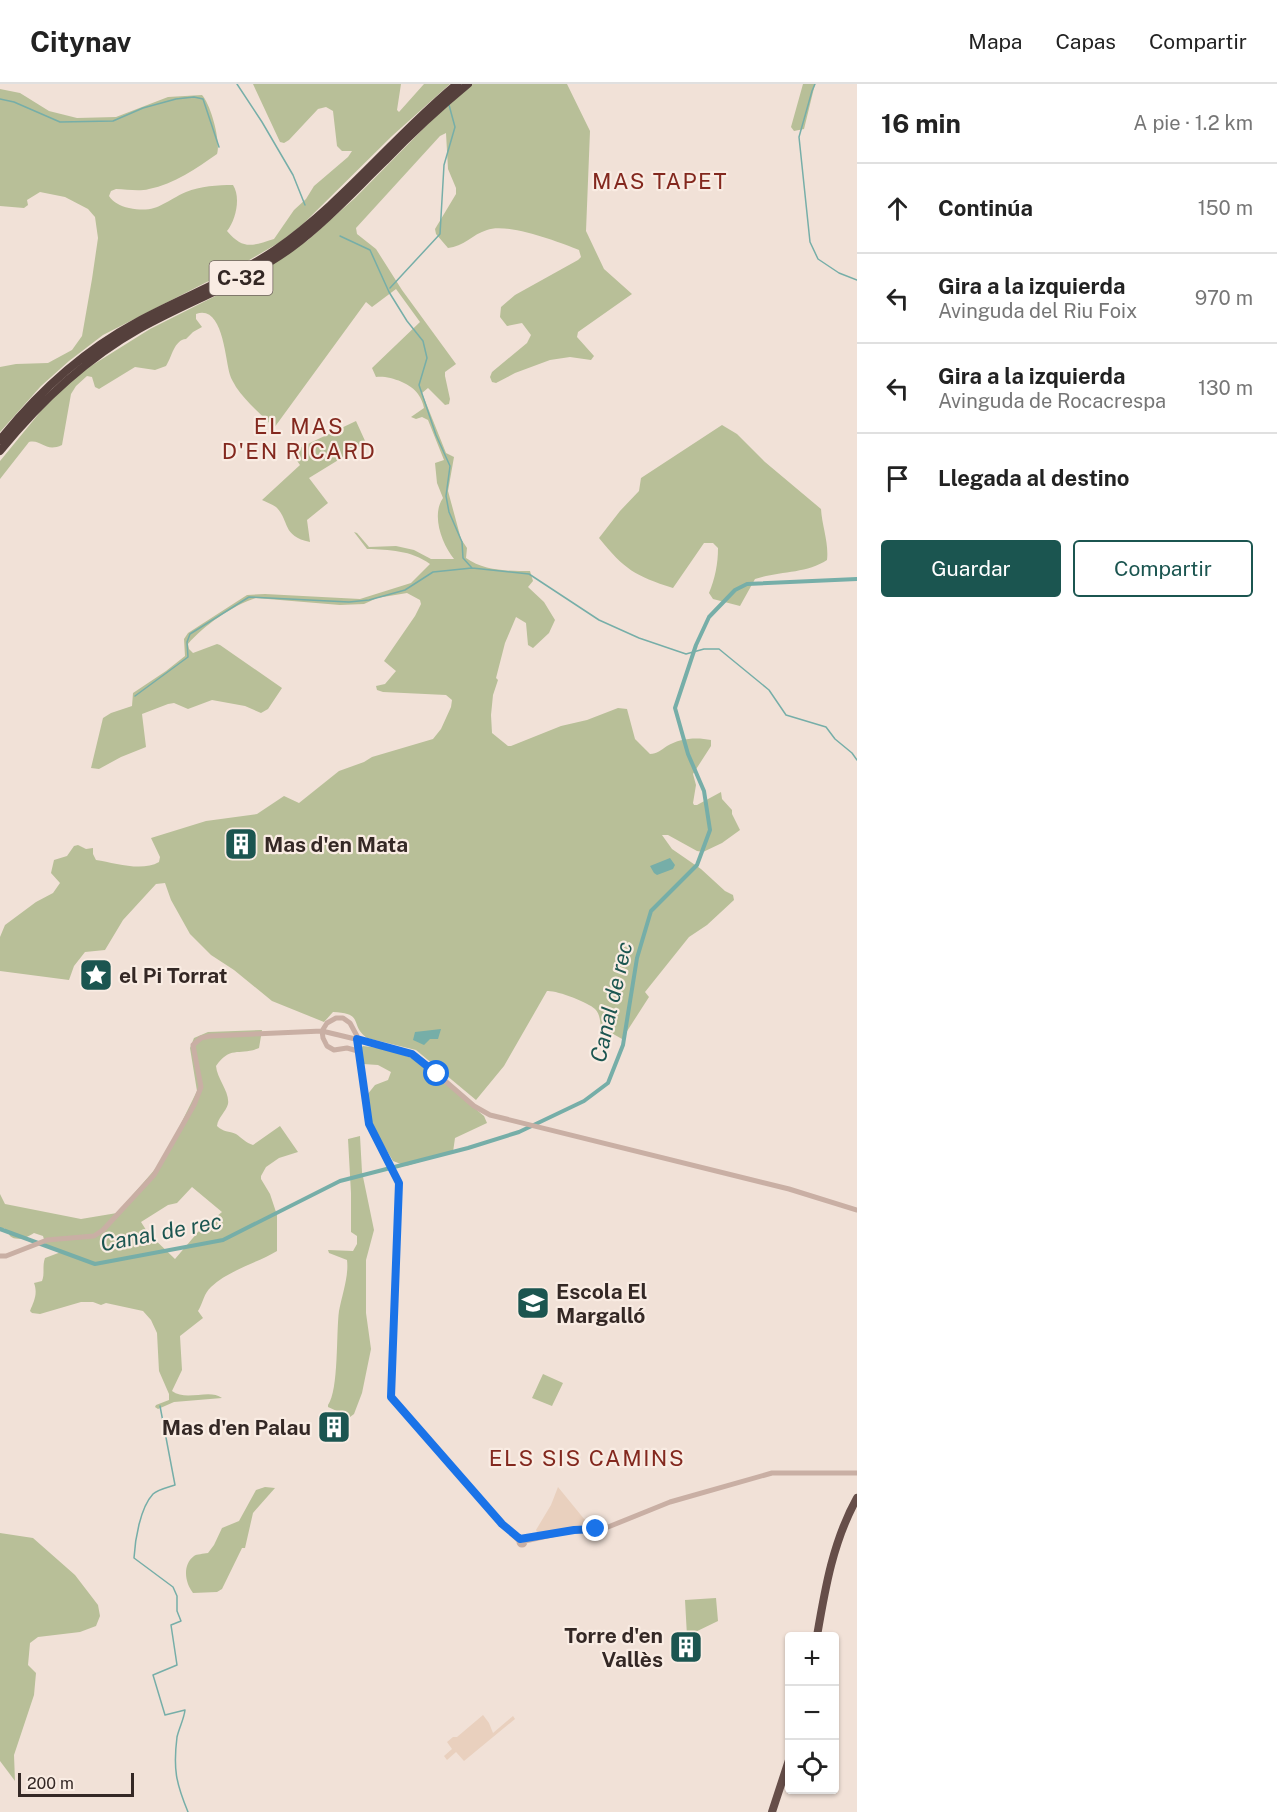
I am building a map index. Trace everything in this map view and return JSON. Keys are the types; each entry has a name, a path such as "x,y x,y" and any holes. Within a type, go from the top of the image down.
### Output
{"highway":[{"name":"C-32","path":"0,440 48,386 96,347 137,322 256,262 290,239 316,218 457,84"},
{"name":"C-32","path":"0,451 49,396 98,354 141,328 257,270 292,247 323,222 427,119 468,84"},
{"path":"818,1632 835,1551 857,1498"},
{"path":"772,1812 785,1770"}],"street":[{"path":"325,1043 322,1031 332,1020 343,1018 354,1029 369,1124 399,1183 391,1397 511,1532 522,1540 574,1530 608,1527 670,1502 772,1473 857,1473"},
{"path":"0,1256 6,1256 47,1240 94,1236 104,1230 154,1175 200,1094 200,1080 193,1045 197,1040 210,1036 322,1031 357,1039 412,1054 482,1111 520,1123 789,1189 857,1210"},
{"path":"299,1032 320,1038 334,1050 347,1048 358,1051"},
{"path":"347,1048 357,1039"}],"green space":[{"path":"253,84 401,84 397,110 399,112 424,84 450,84 392,136 302,225 280,242 246,262 103,335 41,386 0,432 0,367 48,363 72,350 82,336 98,238 95,217 88,209 65,197 40,192 27,200 28,205 24,208 0,206 0,89 20,93 49,111 77,118 116,117 168,97 202,95 209,107 214,124 218,141 217,154 193,170 158,187 145,190 116,189 111,191 109,196 123,206 146,209 159,206 191,190 209,186 233,185 237,196 236,208 233,221 227,231 243,244 254,245 274,239 314,186 352,151 342,151 337,146 333,111 326,107 318,109 289,140 284,143 280,142"},
{"path":"473,84 567,84 590,131 586,231 604,269 632,294 578,332 577,337 594,356 591,360 570,357 550,360 496,383 492,382 490,377 492,372 527,343 531,335 522,323 507,326 500,317 501,307 515,295 578,260 581,257 579,250 533,234 496,228 448,248 436,234 435,229 456,194 456,188 448,169 446,133 440,136 356,228 357,234 376,249 402,290 456,364 445,372 449,404 445,405 428,388 422,393 446,453 454,457 448,491 461,539 467,548 466,558 489,568 530,571 533,581 528,587 544,602 555,620 549,633 533,648 528,645 526,623 516,617 505,643 496,678 498,680 493,695 491,715 492,733 511,746 561,726 587,720 618,708 627,709 635,739 650,754 657,753 672,743 683,740 694,738 711,740 711,746 693,774 696,785 693,803 697,805 721,792 722,799 732,810 740,830 722,843 703,852 668,835 662,835 672,849 733,895 734,900 707,925 689,937 645,992 649,997 622,1039 601,1027 598,1013 591,1006 564,994 547,991 504,1066 476,1100 416,1050 367,1038 353,1017 349,1015 333,1012 324,1022 272,1001 234,970 211,955 190,934 171,900 165,883 156,884 123,920 105,950 85,952 74,966 69,980 0,971 0,937 5,925 36,902 53,893 60,883 51,873 54,860 67,856 74,846 93,848 96,860 128,866 152,865 159,862 160,857 151,838 206,821 257,814 284,796 299,803 339,771 372,757 433,739 441,729 451,707 452,700 446,695 383,692 377,690 376,686 385,684 396,671 384,661 415,616 421,604 420,600 407,593 377,598 364,604 340,605 256,598 219,617 188,644 193,653 217,644 220,645 282,688 268,709 261,713 245,706 212,700 188,709 174,703 168,704 142,714 146,747 99,769 91,768 103,718 132,706 133,693 185,656 184,639 188,633 247,595 360,599 411,583 430,564 408,553 367,549 354,532 369,547 396,546 414,550 431,559 454,559 442,538 438,521 443,498 437,483 435,463 444,460 428,420 422,417 416,419 411,417 424,408 422,401 410,386 393,379 376,377 372,368 420,322 396,289 372,307 366,302 274,428 236,387 230,375 221,335 212,317 205,313 196,314 196,319 202,327 179,342 166,366 155,370 135,367 99,389 95,387 92,377 87,376 76,386 71,394 62,445 48,447 37,442 29,442 0,479 0,461 41,411 75,376 150,329 255,276 308,240 355,198 432,120"},
{"path":"803,84 815,84 804,129 794,131 791,127"},
{"path":"356,421 366,443 309,478 328,503 307,520 310,542 294,536 276,507 262,500 300,465 291,452"},
{"path":"722,425 737,434 765,462 821,509 827,547 827,560 819,565 755,579 740,606 713,599 709,593 718,548 713,543 704,543 673,588 631,570 599,538 639,491 641,478"},
{"path":"262,1030 259,1048 226,1055 216,1066 228,1099 227,1107 217,1126 253,1145 280,1126 298,1152 279,1158 266,1167 261,1176 277,1215 277,1251 226,1276 211,1287 198,1311 203,1318 180,1336 182,1370 172,1391 184,1395 211,1394 222,1398 174,1402 158,1409 156,1405 169,1400 169,1394 159,1371 157,1333 151,1320 143,1311 93,1302 81,1302 40,1314 32,1313 30,1311 36,1294 34,1283 42,1281 45,1258 61,1252 46,1246 43,1236 34,1233 16,1239 10,1236 4,1228 0,1229 0,1194 5,1204 81,1219 117,1213 163,1160 197,1091 190,1048 194,1038 208,1032","holes":["192,1187 222,1212 198,1232 175,1259 148,1233 141,1222 168,1205 177,1203"]},
{"path":"363,1046 387,1049 417,1060 484,1116 487,1123 455,1138 453,1152 406,1166 393,1161 372,1126 367,1095 375,1085 388,1080 391,1072 378,1065 363,1064 360,1049"},
{"path":"360,1136 362,1172 374,1230 366,1260 366,1313 371,1349 362,1393 354,1414 350,1417 328,1407 334,1387 339,1311 346,1279 347,1260 329,1253 328,1250 353,1251 357,1244 357,1236 351,1232 348,1139"},
{"path":"543,1374 563,1383 552,1406 532,1398"},
{"path":"265,1487 275,1488 253,1513 245,1548 242,1548 222,1589 217,1592 193,1593 186,1574 190,1560 195,1555 208,1553 222,1528 239,1521 256,1490"},
{"path":"0,1533 33,1538 75,1575 98,1605 100,1616 96,1626 80,1632 38,1637 30,1643 28,1665 36,1673 34,1695 14,1755 15,1781 0,1761"},
{"path":"716,1598 718,1621 687,1636 685,1600"}],"shaded area":[{"path":"558,1487 589,1525 538,1534 536,1530 551,1505"},
{"path":"483,1715 493,1733 513,1716 515,1719 464,1761 456,1752 447,1760 444,1756 452,1749 447,1742 457,1737"}],"water":[{"path":"670,858 675,865 673,869 657,875 654,873 650,866"},
{"path":"441,1029 438,1039 430,1039 424,1045 413,1040 415,1032"}],"waterway":[{"path":"237,84 293,175 305,205"},
{"path":"815,84 799,137 810,242 818,259 839,273 857,280"},
{"path":"0,99 14,102 60,122 113,121 143,108 176,99 194,97 203,99 219,147"},
{"path":"390,288 440,234 444,165 455,127 449,105"},
{"path":"340,236 370,250 389,292 423,341 427,358 419,385 436,435 450,466 446,496 449,512 462,542 463,558 472,568 529,574 599,620 639,638 686,654 704,649 719,649 769,690 786,715 826,727 857,760"},
{"path":"135,696 188,657 187,642 190,634 249,597 349,602 369,600 405,590 433,572 472,568"},
{"name":"Canal de rec","path":"0,1229 95,1264 223,1240 340,1181 468,1148 519,1132 584,1101 608,1083 623,1045 637,958 651,911 697,865 710,830 704,791 688,754 675,708 696,645 709,617 735,590 747,584 857,579"},
{"path":"160,1406 175,1485 153,1494 148,1500 139,1524 134,1558 173,1587 177,1596 177,1611 181,1621 171,1625 177,1665 153,1675 165,1715 185,1710 177,1737 175,1758 178,1784 188,1812"}],"place":[{"name":"Mas d'en Mata","path":"241,844"},
{"name":"el Pi Torrat","path":"96,975"},
{"name":"Escola El Margalló","path":"533,1303"},
{"name":"Mas d'en Palau","path":"334,1427"},
{"name":"Torre d'en Vallès","path":"686,1647"}],"district":[{"name":"MAS TAPET","path":"660,181"},
{"name":"EL MAS D'EN RICARD","path":"299,438"},
{"name":"ELS SIS CAMINS","path":"587,1458"}],"route":[{"path":"437,1074 412,1054 357,1039 369,1124 399,1183 390,1374 391,1397 502,1524 520,1539 574,1530 596,1529"}]}
